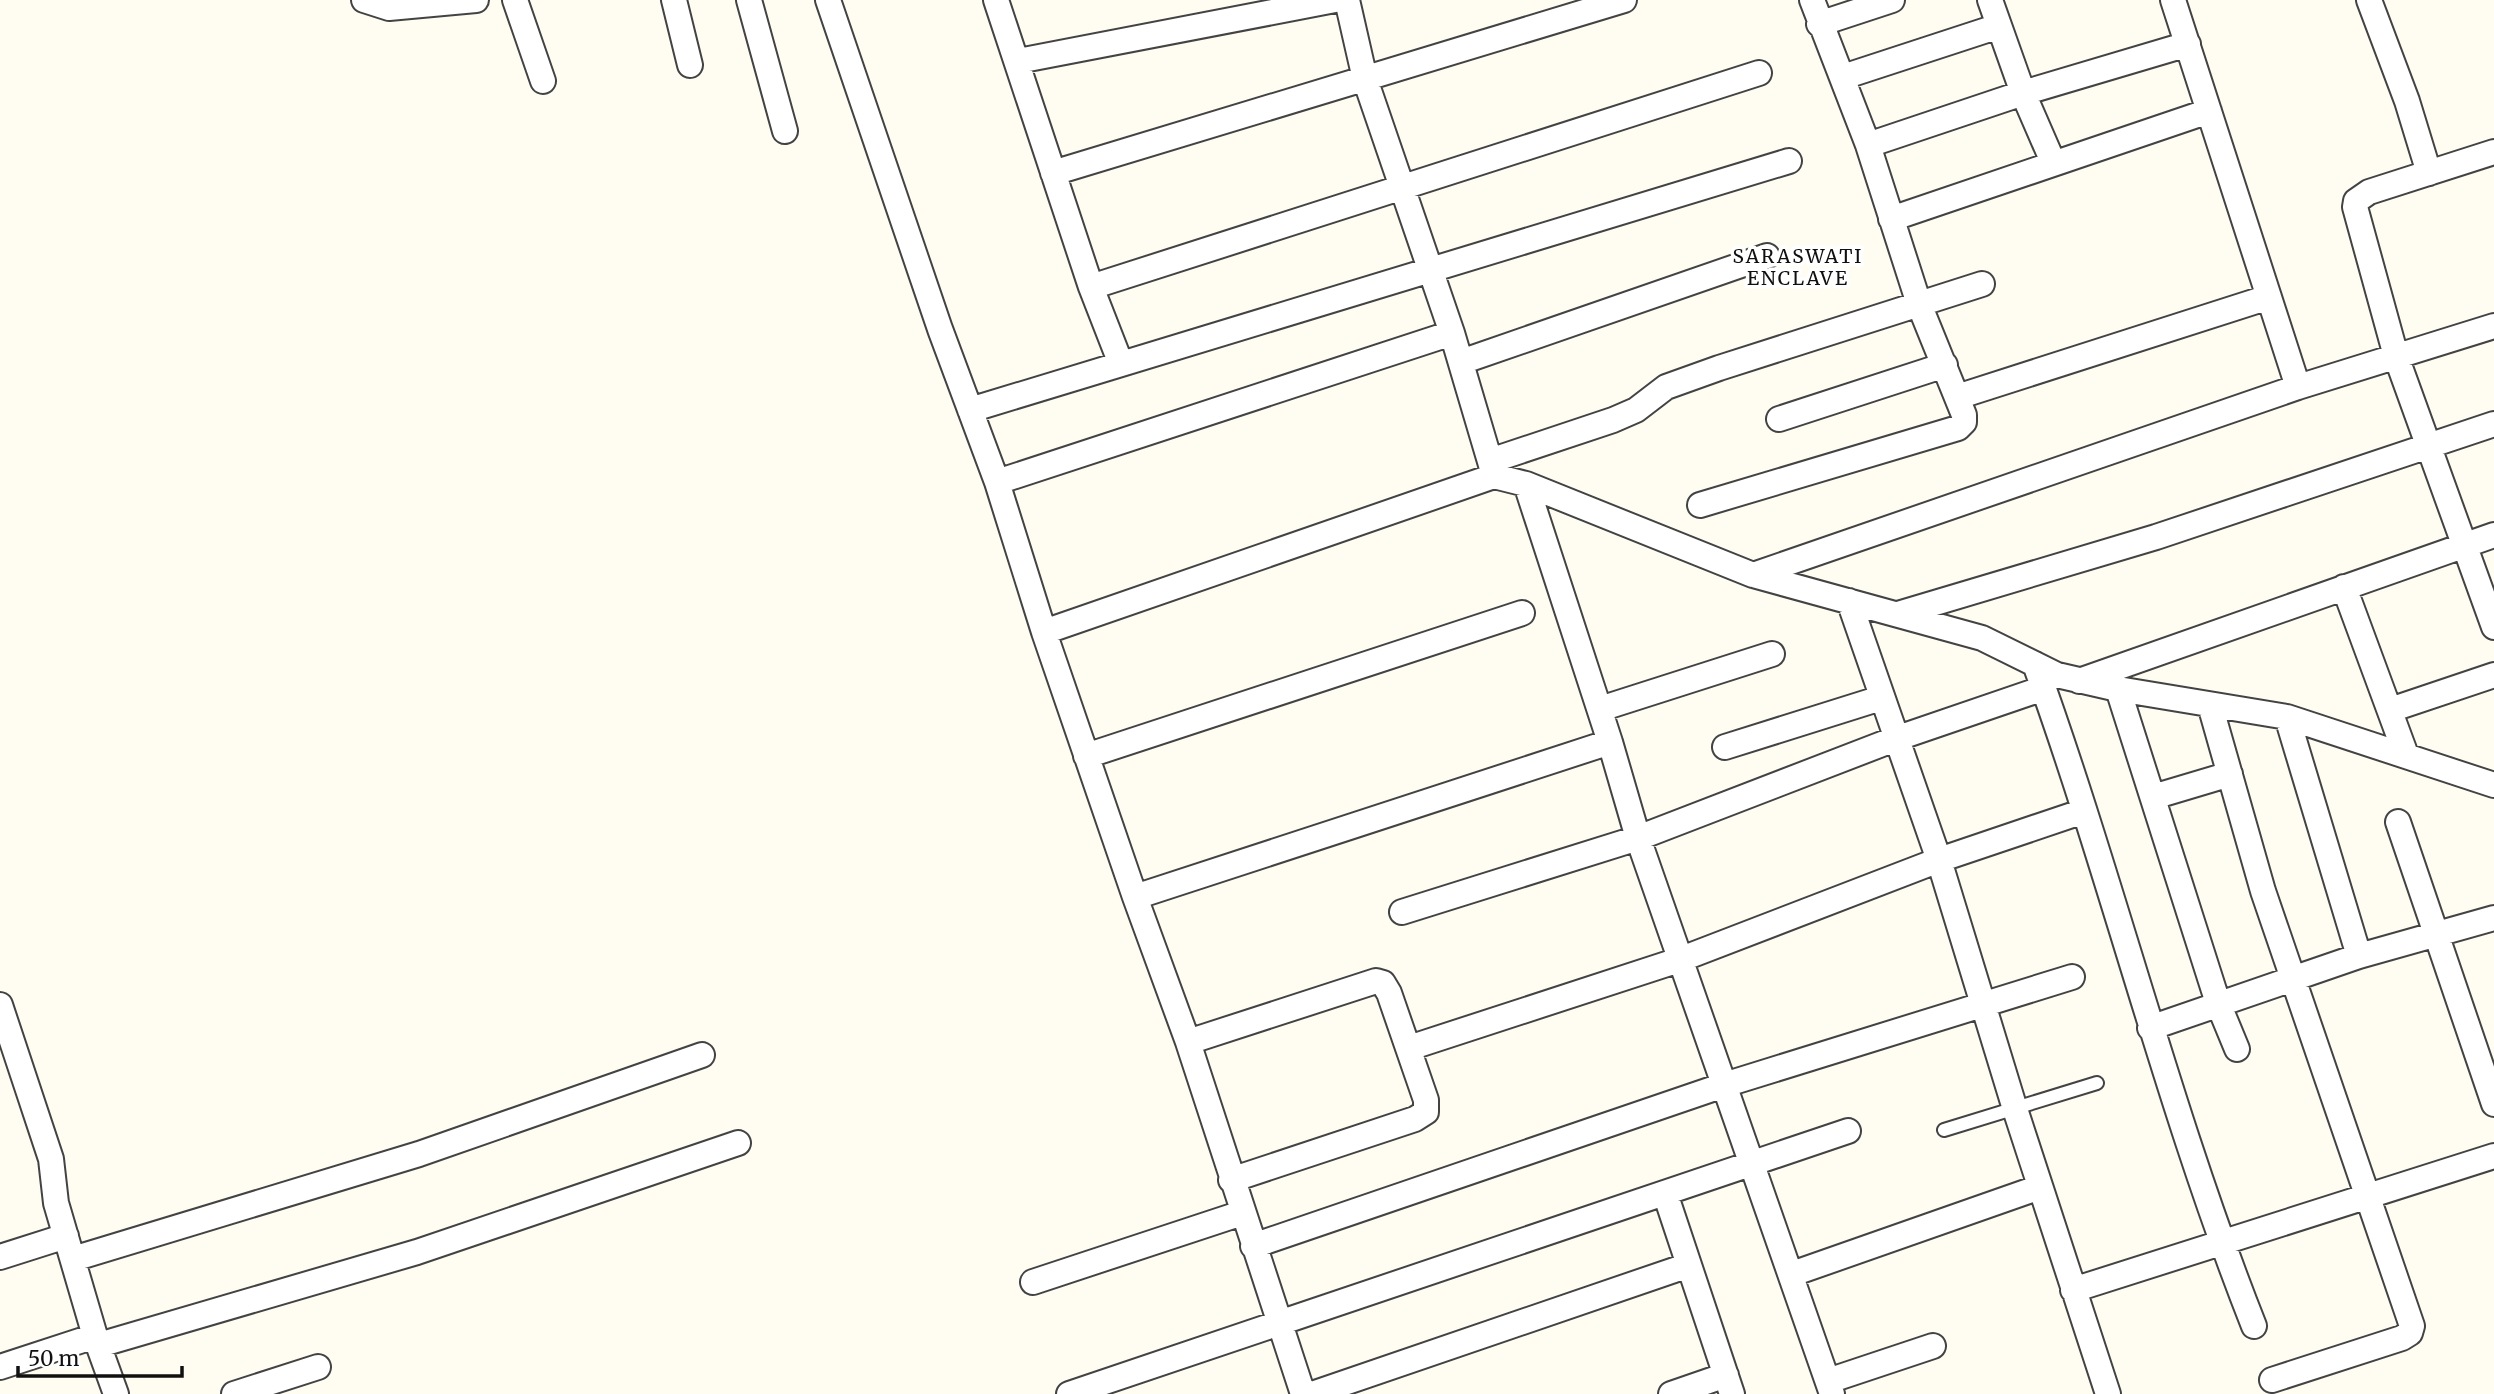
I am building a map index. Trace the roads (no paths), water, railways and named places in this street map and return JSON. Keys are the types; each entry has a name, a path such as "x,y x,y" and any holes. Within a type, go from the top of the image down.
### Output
{"street":[{"path":"364,0 388,8 476,0"},
{"path":"515,0 543,81"},
{"path":"674,0 690,65"},
{"path":"749,0 785,131"},
{"path":"828,0 996,482 1086,756 1188,1042 1303,1394"},
{"path":"996,0 1091,287 1121,364"},
{"path":"1018,61 1335,0"},
{"path":"1347,0 1365,79 1452,333 1492,468 1753,575 1982,638 2035,664 2080,681 2287,717 2494,785"},
{"path":"1053,173 1625,0"},
{"path":"1700,505 1958,428 1964,422 1964,415 1945,365 1919,304 1843,78 1819,24 1812,0"},
{"path":"1819,24 1892,0"},
{"path":"2173,0 2298,387"},
{"path":"2370,0 2407,100 2429,173"},
{"path":"1843,78 1997,8 2024,93 2053,162"},
{"path":"1867,145 2024,93 2188,44"},
{"path":"1091,287 1759,73"},
{"path":"1891,219 2209,111"},
{"path":"2494,152 2369,192 2356,201 2396,356 2494,626"},
{"path":"970,410 1789,161"},
{"path":"1461,362 1767,256"},
{"path":"1044,632 1492,468 1636,410 1666,387 1982,284"},
{"path":"1957,397 2269,297"},
{"path":"1753,575 2298,387 2494,326"},
{"path":"996,482 1452,333"},
{"path":"1779,419 1945,365"},
{"path":"1898,614 2156,537 2494,424"},
{"path":"1526,484 1679,960 1792,1273 1830,1387 1933,1346"},
{"path":"2080,681 2494,535"},
{"path":"2344,587 2406,755"},
{"path":"1849,601 1895,739 1940,860 2015,1109 2108,1394"},
{"path":"1086,756 1522,613"},
{"path":"1600,709 1772,654"},
{"path":"2035,664 2221,1243 2254,1326"},
{"path":"2390,710 2494,675"},
{"path":"1402,912 1638,838 1895,739 2044,688"},
{"path":"2118,689 2218,1003 2237,1049"},
{"path":"1726,747 1881,698"},
{"path":"2210,705 2263,891 2409,1317 2410,1333 2272,1380"},
{"path":"2287,717 2359,956"},
{"path":"1135,897 1610,742"},
{"path":"2153,797 2230,774"},
{"path":"1409,1048 1679,960 1940,860 2084,811"},
{"path":"2398,822 2494,1104"},
{"path":"2150,1028 2359,956 2494,918"},
{"path":"1254,1246 1724,1085 2072,977"},
{"path":"1188,1042 1376,981 1383,983 1389,993 1426,1100 1426,1112 1415,1119 1231,1180"},
{"path":"0,1005 51,1159 56,1203 97,1341 116,1394"},
{"path":"0,1257 69,1248 419,1154 702,1055"},
{"path":"1069,1394 1848,1131"},
{"path":"0,1367 416,1252 738,1143"},
{"path":"2073,1290 2494,1156"},
{"path":"1792,1273 2040,1186"},
{"path":"1665,1193 1729,1384 1671,1394"},
{"path":"1033,1282 1242,1213"},
{"path":"1312,1394 1689,1265"},
{"path":"234,1394 317,1367"}],"lane":[{"path":"1944,1130 2097,1083"}],"district":[{"name":"SARASWATI ENCLAVE","path":"1798,267"}]}
